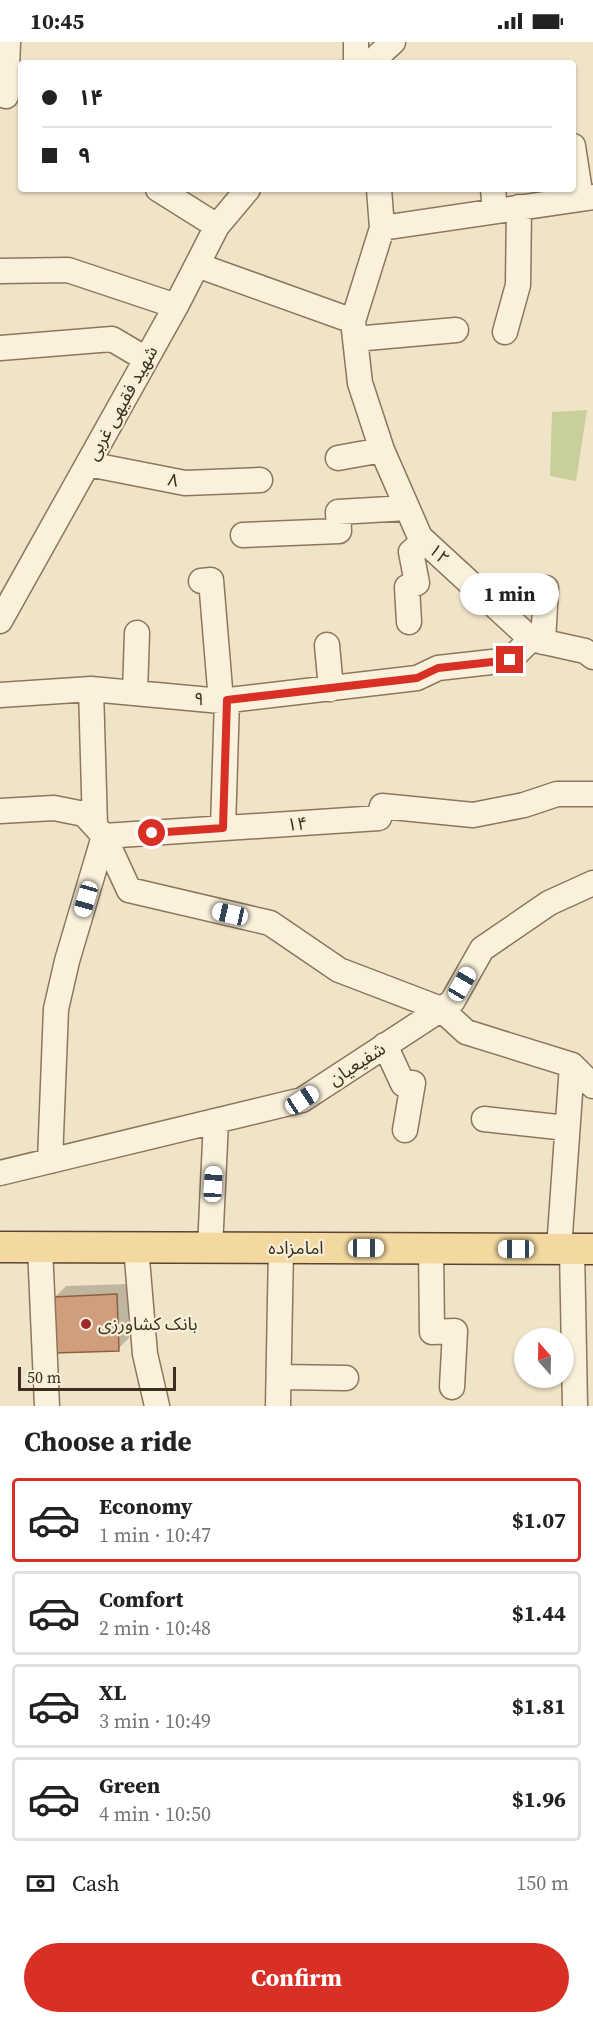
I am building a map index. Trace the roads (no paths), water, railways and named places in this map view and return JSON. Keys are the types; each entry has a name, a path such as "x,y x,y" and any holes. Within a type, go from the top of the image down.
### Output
{"main road":[{"name":"امامزاده","path":"0,1246 575,1249"}],"street":[{"path":"8,42 9,97"},
{"path":"356,42 356,60"},
{"path":"373,60 393,42"},
{"path":"382,228 494,200 519,207 587,197 576,157"},
{"path":"163,192 217,226"},
{"name":"شهید فقیهی غربی","path":"0,621 147,359 217,226 245,192"},
{"path":"354,330 382,228 379,192"},
{"path":"505,332 518,285 519,207"},
{"path":"197,265 354,330 456,330"},
{"path":"0,271 68,270 176,306"},
{"name":"۱۲","path":"354,330 360,383 382,450 420,537 537,640"},
{"path":"0,348 112,339 147,359"},
{"path":"338,458 382,450"},
{"name":"۸","path":"88,464 185,483 260,480"},
{"path":"243,535 339,531 338,512 407,508"},
{"path":"409,622 407,587 417,583 411,552 424,540"},
{"path":"201,581 211,580 224,701 223,828"},
{"path":"546,588 537,640 585,651 593,657"},
{"path":"135,693 137,633"},
{"name":"۹","path":"0,695 91,689 224,701 417,678 438,668 510,660 537,640"},
{"path":"327,645 331,688"},
{"path":"50,1161 56,1009 99,831 91,689"},
{"name":"۱۴","path":"99,831 223,828 379,818 382,806 473,815 524,805 557,794 593,794"},
{"path":"0,811 54,808 84,814 99,831 129,890 270,923 339,970 441,1009 466,1032 572,1065 593,1086"},
{"name":"شفیعیان","path":"0,1173 302,1100 452,1002 482,949 549,903 593,883"},
{"path":"385,1046 403,1084 413,1083 405,1130"},
{"path":"572,1065 567,1128 575,1249 575,1406"},
{"path":"484,1119 567,1128"},
{"path":"210,1248 216,1120"},
{"path":"40,1247 47,1406"},
{"path":"136,1247 146,1354 157,1406"},
{"path":"278,1406 281,1248"},
{"path":"430,1248 432,1332 455,1331 452,1387"},
{"path":"279,1377 346,1378"}],"place":[{"name":"بانک کشاورزی","path":"86,1324"}]}
